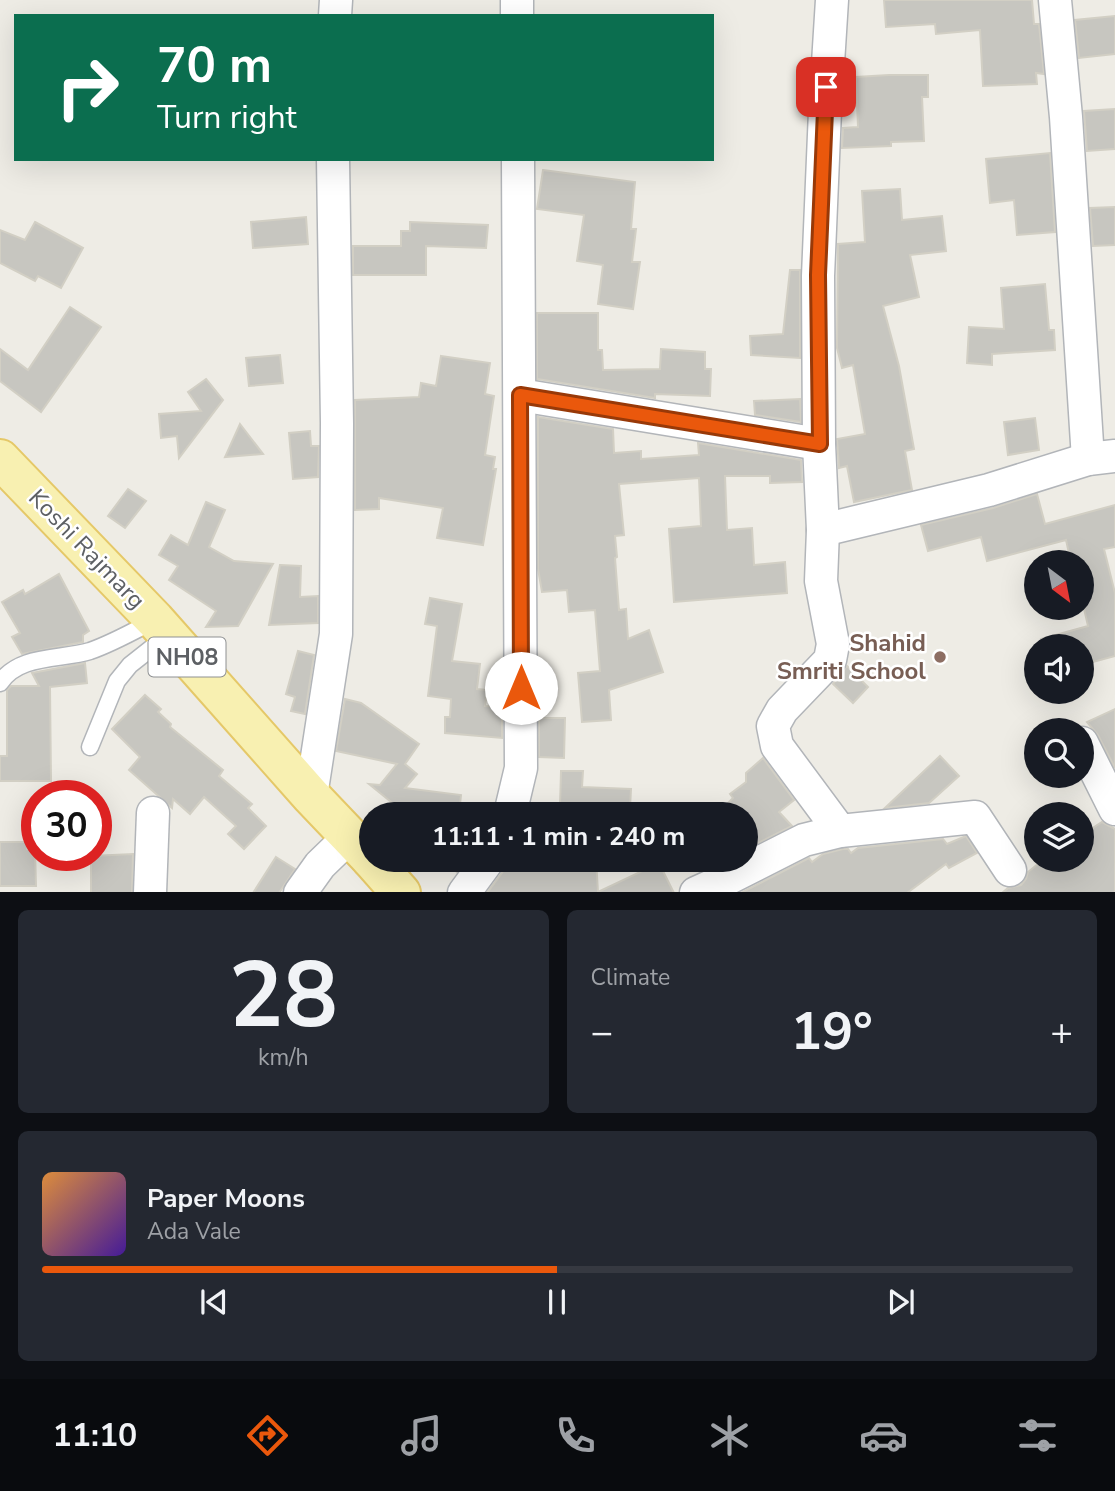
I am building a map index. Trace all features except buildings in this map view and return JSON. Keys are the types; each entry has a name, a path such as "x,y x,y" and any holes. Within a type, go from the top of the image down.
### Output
{"main road":[{"name":"Koshi Rajmarg","path":"0,458 162,628 311,796 359,846"},
{"name":"Koshi Rajmarg","path":"383,872 401,892"}],"street":[{"path":"832,0 818,275 823,530 821,581 833,644 830,660 782,710 773,726 777,746 840,831"},
{"path":"823,530 989,490 1102,458 1055,0"},
{"path":"311,796 336,634 337,423 333,161"},
{"path":"513,802 521,768 518,161"},
{"path":"520,395 820,444"},
{"path":"1094,767 1115,808"},
{"path":"150,892 153,813"},
{"path":"696,892 804,840 840,831 975,817 1010,870"},
{"path":"300,892 320,865 359,853"},
{"path":"464,892 479,872"}],"lane":[{"path":"0,683 6,674 19,665 86,652 162,628"},
{"path":"90,747 117,681 162,628"}],"place":[{"name":"Shahid Smriti School","path":"940,657"}],"route":[{"path":"521,688 520,395 820,444 818,275 826,87"}]}
